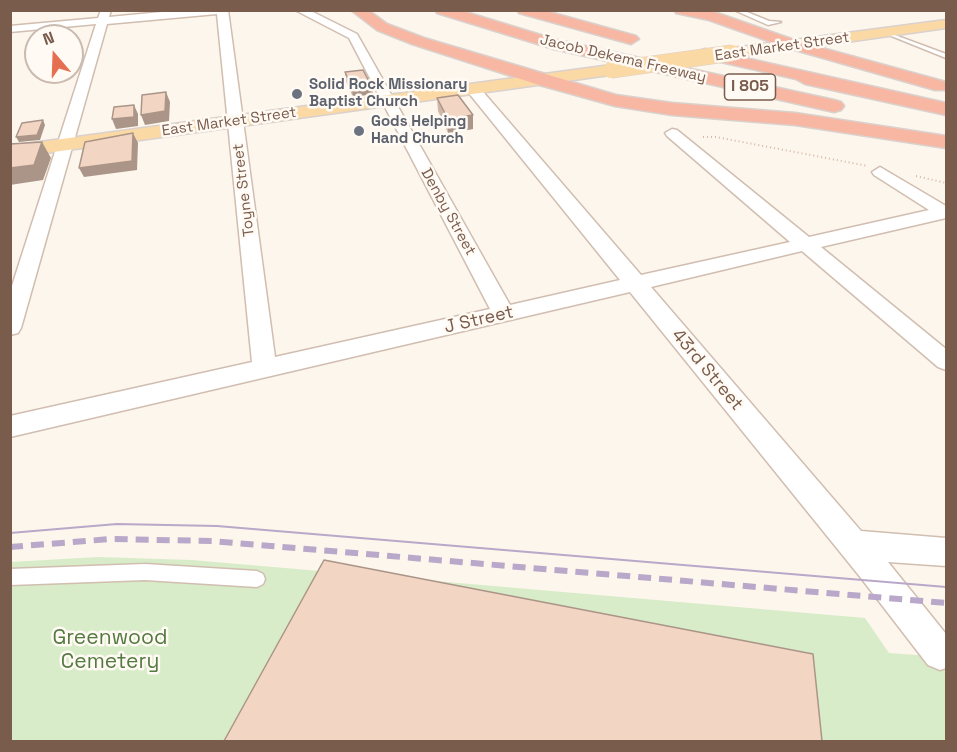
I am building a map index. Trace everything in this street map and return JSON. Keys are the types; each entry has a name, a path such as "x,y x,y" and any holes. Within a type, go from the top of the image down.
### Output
{"highway":[{"path":"358,10 382,27 418,41 542,80 615,99 672,109 795,119 946,142"},
{"name":"Jacob Dekema Freeway","path":"442,10 554,44 946,130"},
{"path":"681,10 712,16 794,45 946,88"},
{"path":"509,12 946,109"},
{"name":"Jacob Dekema Freeway","path":"509,12 631,45 946,109"},
{"path":"426,13 554,44"}],"main road":[{"name":"East Market Street","path":"10,152 946,24"}],"street":[{"name":"Denby Street","path":"300,10 353,36 504,314"},
{"path":"10,28 104,15 222,11"},
{"name":"Toyne Street","path":"222,11 265,369"},
{"path":"10,328 67,145 104,15"},
{"name":"43rd Street","path":"473,89 943,653"},
{"path":"672,133 946,361"},
{"path":"880,172 946,213"},
{"name":"J Street","path":"10,427 946,213"},
{"path":"854,545 946,552"}],"lane":[{"path":"736,10 768,23 778,22"},
{"path":"886,32 946,56"},
{"path":"10,577 145,572 257,579"}],"path":[{"path":"703,136 716,136 851,163"}],"green space":[{"name":"Greenwood Cemetery","path":"99,557 192,560 865,618 889,653 946,657 946,741 11,741 10,562"}],"building":[{"path":"363,70 371,85 352,88 345,72"},
{"path":"166,92 165,111 141,115 142,95"},
{"path":"458,95 473,115 448,119 437,98"},
{"path":"134,105 134,117 112,119 114,107"},
{"path":"43,120 37,135 16,137 22,123"},
{"path":"133,133 132,161 79,168 85,142"},
{"path":"42,142 34,165 10,168 10,144"},
{"path":"324,560 813,654 822,741 224,741"}],"tram line":[{"path":"10,533 117,524 217,526 946,587"}],"railway":[{"path":"10,547 111,539 212,541 946,603"}],"place":[{"name":"Solid Rock Missionary Baptist Church","path":"297,94"},
{"name":"Gods Helping Hand Church","path":"359,131"}]}
